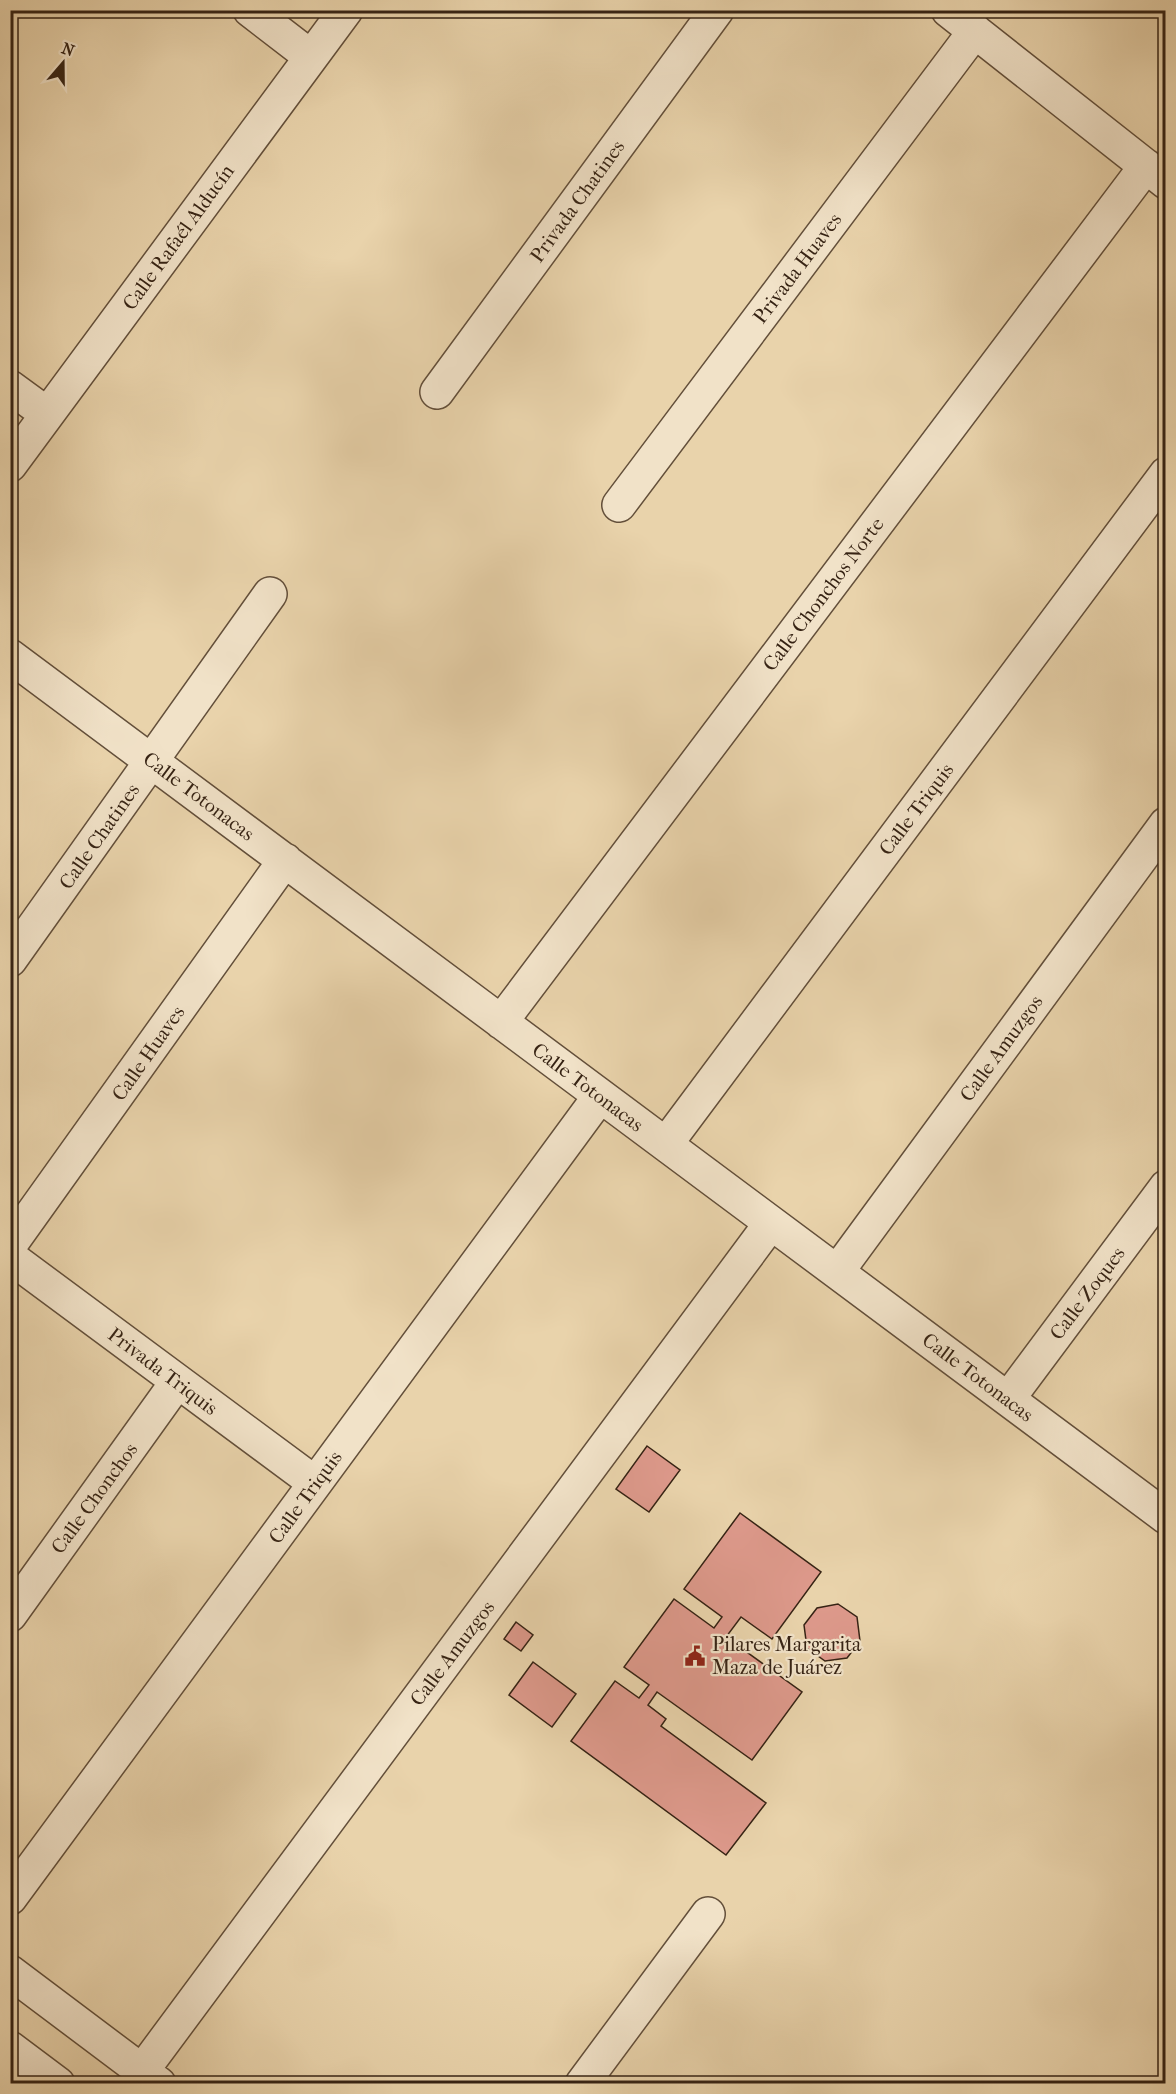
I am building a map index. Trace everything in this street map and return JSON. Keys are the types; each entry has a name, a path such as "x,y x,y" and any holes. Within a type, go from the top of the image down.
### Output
{"street":[{"path":"250,10 311,57"},
{"name":"Calle Rafaél Alducín","path":"10,465 346,10"},
{"name":"Privada Chatines","path":"437,392 717,10"},
{"path":"948,10 1156,174"},
{"name":"Privada Huaves","path":"619,505 975,31"},
{"name":"Calle Chonchos Norte","path":"501,1022 1156,174"},
{"path":"10,387 47,414"},
{"name":"Calle Triquis","path":"666,1144 1166,474"},
{"name":"Calle Chatines","path":"10,960 270,594"},
{"name":"Calle Totonacas","path":"10,656 1166,1517"},
{"name":"Calle Amuzgos","path":"837,1272 1166,824"},
{"name":"Calle Huaves","path":"10,1245 285,860"},
{"name":"Calle Triquis","path":"10,1898 600,1096"},
{"name":"Calle Zoques","path":"1008,1399 1166,1187"},
{"name":"Calle Amuzgos","path":"146,2079 771,1223"},
{"name":"Privada Triquis","path":"10,1257 315,1483"},
{"name":"Calle Chonchos","path":"10,1615 177,1382"},
{"path":"582,2084 708,1914"},
{"path":"10,1972 146,2079"},
{"path":"10,2048 58,2084"}],"building":[{"path":"647,1446 680,1470 649,1512 616,1489"},
{"path":"740,1513 821,1572 772,1639 741,1617 726,1637 802,1692 752,1760 657,1692 648,1705 666,1719 661,1726 766,1803 726,1855 571,1741 615,1681 639,1698 649,1685 624,1667 674,1599 714,1628 722,1617 684,1589"},
{"path":"838,1604 857,1617 860,1641 847,1658 825,1661 807,1648 804,1625 817,1608"},
{"path":"516,1622 533,1635 521,1651 504,1639"},
{"path":"533,1662 576,1694 552,1727 509,1695"}],"place":[{"name":"Pilares Margarita Maza de Juárez","path":"695,1656"}]}
